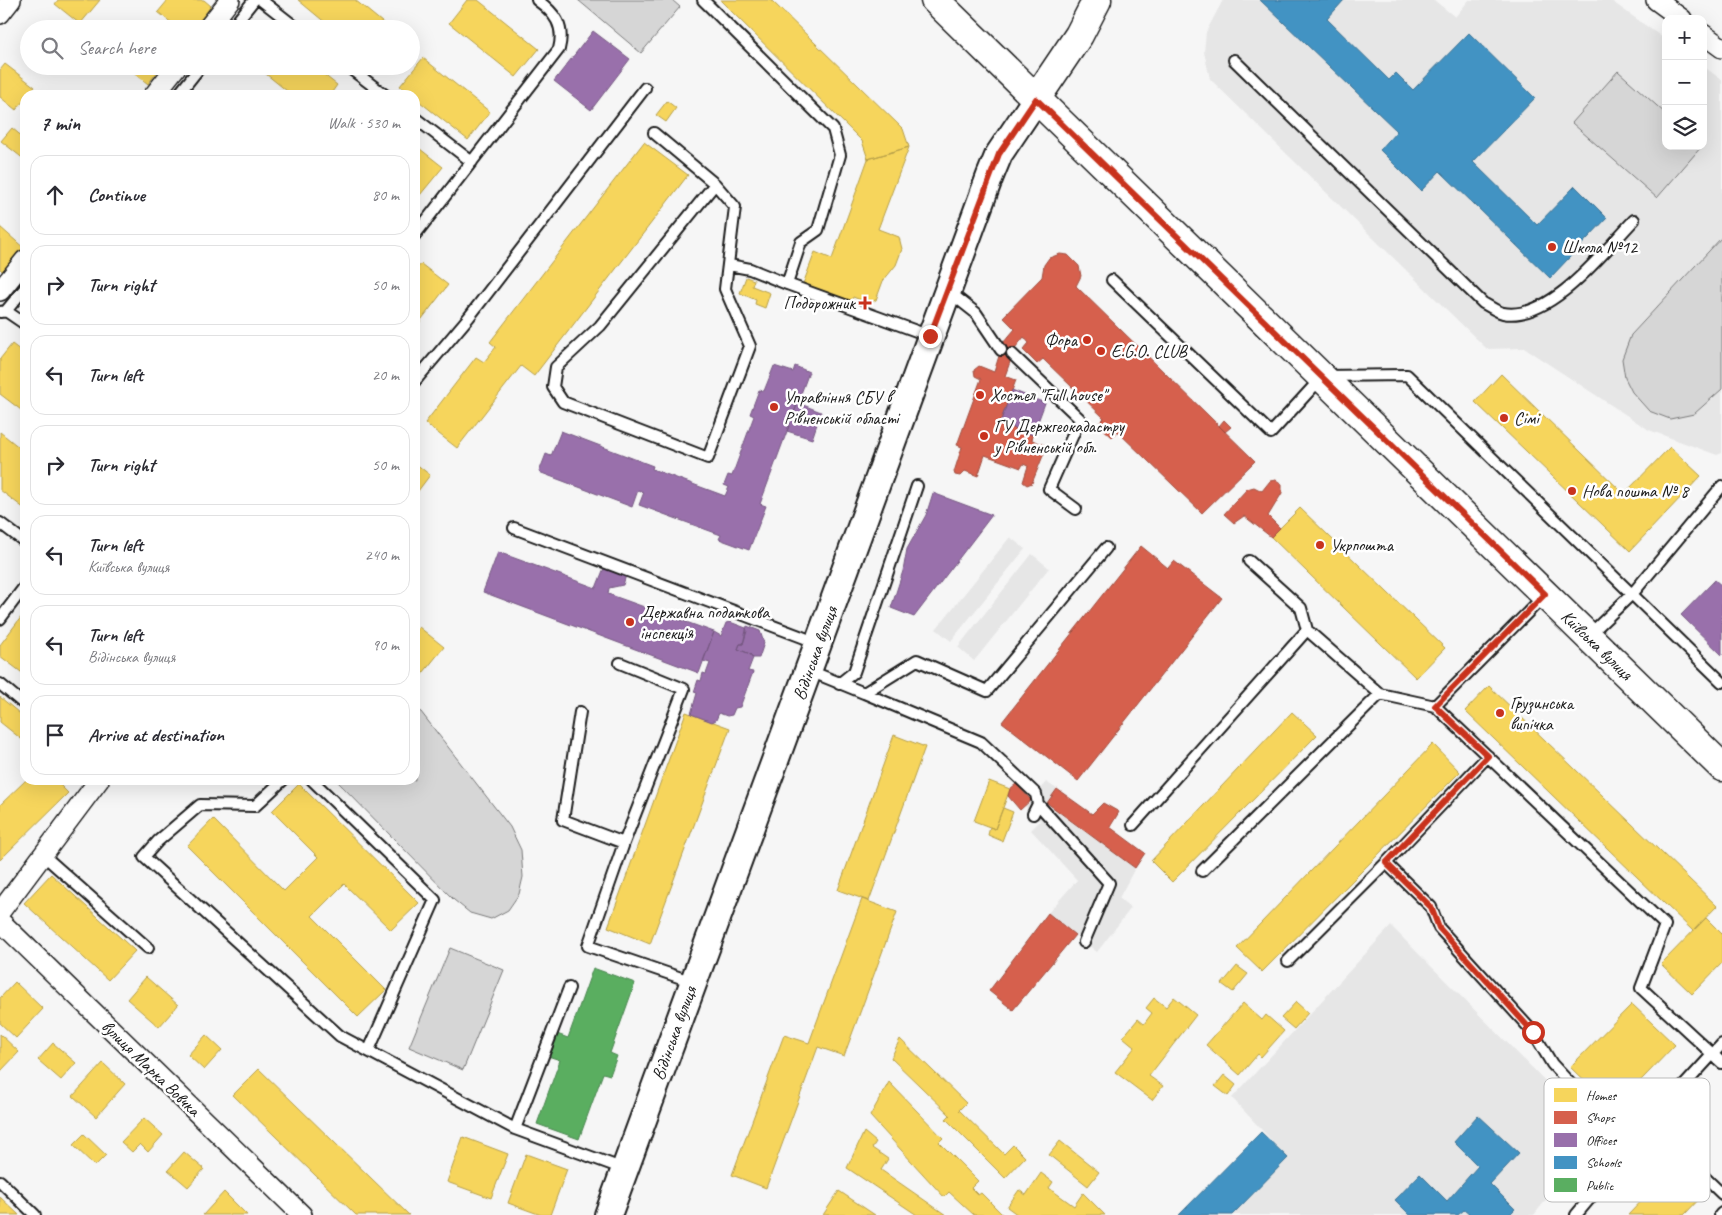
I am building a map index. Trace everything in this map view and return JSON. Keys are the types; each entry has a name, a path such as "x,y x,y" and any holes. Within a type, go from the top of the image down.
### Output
{"main road":[{"name":"Київська вулиця","path":"935,0 1722,767"},
{"path":"1036,99 1079,35 1097,0"},
{"name":"Відінська вулиця","path":"608,1215 819,644 930,336 999,154 1036,99"}],"street":[{"path":"0,14 11,0"},
{"path":"214,20 230,0"},
{"path":"1656,0 1677,15"},
{"path":"1707,37 1722,48"},
{"path":"158,90 170,75"},
{"path":"0,290 20,266"},
{"path":"0,912 95,785"},
{"name":"вулиця Марка Вовчка","path":"0,921 302,1215"}],"lane":[{"path":"238,20 254,0"},
{"path":"261,0 287,20"},
{"path":"420,228 559,49 561,38 560,26 554,14 537,0"},
{"path":"703,0 833,129 840,155 818,230 801,242 787,284"},
{"path":"1234,60 1483,303 1502,313 1521,313 1556,298 1634,220"},
{"path":"182,90 194,75"},
{"path":"359,75 378,90"},
{"path":"420,375 469,317 646,88"},
{"path":"420,122 472,162"},
{"path":"654,133 715,184 735,208 729,265 724,289 750,346 708,458 563,402 553,387 556,367 600,326 715,184"},
{"path":"729,265 750,269 930,336"},
{"path":"1112,280 1271,433 1322,376 1407,375 1722,682"},
{"path":"947,290 976,313 1001,350"},
{"path":"20,293 3,312 20,321"},
{"path":"1012,354 1080,419 1049,489 1076,509"},
{"path":"839,684 854,672 917,486"},
{"path":"1588,636 1633,594 1722,486"},
{"path":"0,523 20,538"},
{"path":"514,528 819,644"},
{"path":"864,693 917,660 987,691 1106,548"},
{"path":"1249,561 1301,608 1306,630 1380,694 1435,706 1665,925 1641,988 1722,1063"},
{"path":"0,619 20,593"},
{"path":"1435,706 1545,594"},
{"path":"1133,825 1306,630"},
{"path":"620,663 684,689 624,843 588,946 693,982"},
{"path":"809,671 981,742 1036,794 1035,809 1110,883 1084,942"},
{"path":"0,684 20,700"},
{"path":"1202,871 1380,694"},
{"path":"580,712 563,820 624,843"},
{"path":"1288,961 1386,863 1488,756"},
{"path":"278,785 255,806 200,805 158,841 144,857 340,1036 515,1129 625,1170"},
{"path":"317,785 436,900 369,1050"},
{"path":"42,854 148,948"},
{"path":"1386,863 1431,907 1439,928 1533,1032 1552,1064 1565,1078"},
{"path":"515,1129 569,988"},
{"path":"1692,1078 1722,1044"},
{"path":"0,1181 35,1215"},
{"path":"1710,1182 1722,1194"},
{"path":"1576,1215 1587,1202"}],"shaded area":[{"path":"578,0 672,0 680,7 641,53"},
{"name":"Школа №12","path":"1223,0 1434,0 1455,17 1469,0 1610,0 1662,37 1662,150 1707,150 1707,69 1722,80 1722,453 1717,455 1649,430 1524,348 1487,349 1210,79 1204,52 1206,32"},
{"path":"1618,71 1662,110 1662,150 1699,150 1657,198 1572,123"},
{"path":"1722,237 1722,389 1694,414 1670,419 1649,411 1632,392 1625,378 1622,359 1631,335"},
{"path":"1010,537 1025,549 951,641 936,629"},
{"path":"1032,554 1049,568 974,661 958,647"},
{"path":"420,712 510,827 521,850 523,877 519,894 508,910 491,919 470,913 454,900 341,785 420,785"},
{"path":"1046,782 1057,789 1047,804 1135,868 1119,898 1131,908 1097,952 1048,913 1077,880 1031,830 1040,821 1025,806"},
{"path":"1391,926 1544,1080 1544,1202 1534,1215 1232,1215 1288,1158 1232,1098"},
{"path":"450,948 504,970 463,1070 409,1047"}],"building: Homes":[{"path":"58,0 100,0 83,20 75,20 55,4"},
{"path":"168,0 204,0 211,6 200,20 168,20 158,12"},
{"path":"298,0 355,0 379,20 322,20"},
{"path":"467,0 478,0 539,49 516,77 449,23"},
{"path":"720,0 771,0 903,129 909,147 868,159 862,141"},
{"path":"423,58 490,112 468,140 420,102 420,90 405,90 400,86 409,75 420,75 420,62"},
{"path":"5,64 35,87 32,90 20,90 20,105 16,110 0,97 0,70"},
{"path":"137,75 155,75 148,84"},
{"path":"267,75 324,75 337,85 334,90 286,90"},
{"path":"667,101 676,108 666,122 656,115"},
{"path":"12,128 20,135 20,156 1,141"},
{"path":"644,142 688,175 534,376 521,366 457,448 425,423 476,357 484,362 496,347 490,342"},
{"path":"909,147 878,229 899,237 902,249 896,265 883,281 876,300 869,303 853,297 851,301 803,284 815,252 832,259 868,159"},
{"path":"420,149 443,167 420,195"},
{"path":"0,227 20,245 20,261 7,275 0,269"},
{"path":"421,264 448,285 420,321"},
{"path":"746,277 754,280 752,286 770,293 765,308 755,304 756,300 740,293"},
{"path":"12,344 20,350 20,409 0,394 0,359"},
{"path":"1501,374 1624,494 1670,447 1701,476 1630,551 1475,402"},
{"path":"0,432 20,448 20,505 0,490"},
{"path":"420,467 430,475 420,488"},
{"path":"1300,508 1445,648 1416,678 1271,537"},
{"path":"20,619 20,671 0,656 0,645"},
{"path":"420,628 444,647 420,677"},
{"path":"1489,686 1717,906 1693,931 1465,711"},
{"path":"0,697 20,714 20,738 0,722"},
{"path":"686,712 730,728 650,944 608,927"},
{"path":"1292,712 1317,735 1172,882 1151,861"},
{"path":"894,735 925,747 869,901 838,890"},
{"path":"1433,744 1460,772 1262,972 1237,948"},
{"path":"989,781 1010,789 995,829 974,821"},
{"path":"21,785 60,785 68,793 0,860 0,805"},
{"path":"300,785 419,903 391,930 344,884 312,916 386,990 358,1017 187,846 213,819 284,891 318,857 272,811"},
{"path":"1003,808 1013,812 1002,841 988,835 990,827 995,829"},
{"path":"51,874 135,951 108,980 24,903"},
{"path":"862,899 897,912 844,1056 818,1047 766,1188 732,1175 784,1035 809,1043"},
{"path":"1706,918 1722,934 1722,963 1692,994 1661,964"},
{"path":"1237,966 1248,974 1233,992 1222,984"},
{"path":"146,977 178,1005 159,1027 127,999"},
{"path":"15,982 43,1009 16,1038 0,1023 0,998"},
{"path":"1174,997 1196,1015 1149,1076 1163,1086 1152,1100 1115,1072 1135,1047 1123,1037 1138,1019 1144,1024 1152,1013 1146,1008 1154,998 1166,1007"},
{"path":"1296,1002 1308,1013 1294,1029 1281,1018"},
{"path":"1243,1003 1262,1020 1266,1015 1284,1031 1261,1057 1258,1054 1240,1075 1206,1045"},
{"path":"1632,1004 1675,1045 1643,1078 1581,1078 1570,1067"},
{"path":"0,1034 19,1052 1,1071 0,1071"},
{"path":"206,1035 222,1050 204,1070 188,1055"},
{"path":"900,1039 966,1103 959,1110 1004,1154 1013,1145 1025,1157 1005,1178 946,1119 950,1115 891,1058"},
{"path":"53,1043 76,1063 61,1080 38,1060"},
{"path":"103,1063 125,1084 96,1117 73,1096"},
{"path":"259,1069 409,1215 356,1215 233,1095"},
{"path":"1224,1075 1236,1085 1228,1096 1215,1086"},
{"path":"889,1082 943,1138 939,1142 978,1181 971,1188 978,1195 981,1193 1003,1215 974,1215 949,1192 944,1197 870,1116"},
{"path":"144,1118 163,1135 148,1152 140,1144 132,1152 121,1142"},
{"path":"864,1132 876,1142 872,1148 888,1159 881,1170 946,1215 917,1215 847,1168"},
{"path":"84,1134 106,1155 95,1166 73,1145"},
{"path":"463,1137 508,1154 491,1198 447,1182"},
{"path":"1060,1141 1099,1172 1088,1186 1049,1155"},
{"path":"184,1152 204,1169 188,1187 168,1170"},
{"path":"526,1154 567,1169 550,1215 541,1215 508,1203"},
{"path":"1041,1173 1053,1182 1049,1188 1074,1206 1083,1193 1105,1215 1018,1215 1007,1207 1019,1190 1026,1195"},
{"path":"839,1191 875,1215 823,1215"},
{"path":"224,1192 247,1215 203,1215"},
{"path":"0,1197 19,1215 0,1215"},
{"path":"1640,1202 1696,1202 1684,1215 1628,1215"}],"building: Shops":[{"path":"1060,254 1068,255 1079,266 1081,276 1076,286 1255,461 1202,513 1117,431 1112,437 1098,424 1104,418 1043,359 1037,364 1023,350 1029,343 1024,337 1015,348 1005,376 1016,380 1000,423 1033,435 1032,440 1047,446 1032,483 1027,485 1023,482 1028,466 1023,464 1021,468 985,455 978,476 965,471 960,476 955,475 954,472 962,447 957,445 981,379 975,376 974,370 979,366 994,372 1003,343 1015,329 1003,317 1042,277 1044,265 1049,258"},
{"path":"1224,420 1231,427 1225,432 1219,426"},
{"path":"1276,480 1282,484 1282,493 1268,516 1280,528 1271,537 1244,516 1234,523 1224,514 1247,489 1254,487 1262,491 1270,481"},
{"path":"1141,546 1168,568 1174,561 1222,598 1078,781 1002,722"},
{"path":"1016,784 1031,800 1020,810 1008,796 1010,789"},
{"path":"1057,789 1092,814 1103,803 1119,812 1110,827 1145,853 1135,868 1047,803"},
{"path":"1048,913 1075,935 1013,1010 989,991"}],"building: Offices":[{"path":"593,31 630,59 591,110 554,81"},
{"path":"774,366 793,372 795,366 809,372 760,504 766,506 749,550 719,539 721,535 639,505 644,492 638,490 632,507 539,472 546,454 551,456 561,431 653,466 652,469 725,496 729,487 724,485 728,475 732,476 754,416 750,414 759,390 764,391"},
{"path":"1012,390 1045,403 1033,435 1000,423"},
{"path":"798,403 821,412 812,439 787,431"},
{"path":"933,493 992,515 914,617 891,608 903,571 907,549 926,515"},
{"path":"498,552 596,588 604,568 626,575 623,585 609,588 608,594 714,632 699,673 483,592"},
{"path":"1715,580 1722,586 1722,655 1681,615"},
{"path":"730,622 746,628 747,631 743,644 740,644 738,649 750,654 753,658 748,671 753,672 740,707 735,708 732,715 727,716 719,713 716,720 712,722 691,714 697,693 694,692 698,680 701,681 703,673 706,674 710,663 703,661 714,632 721,636 726,623"},
{"path":"747,626 760,631 764,643 759,658 753,658 750,654 738,649 740,644 743,644"}],"building: Schools":[{"path":"1260,0 1344,0 1327,19 1389,80 1396,73 1413,90 1469,33 1535,98 1473,162 1537,225 1575,186 1607,218 1550,278 1440,171 1421,191 1380,150 1397,131"},
{"path":"1478,1115 1519,1153 1490,1184 1515,1209 1509,1215 1470,1215 1464,1210 1458,1215 1410,1215 1395,1200 1420,1174 1447,1201 1478,1166 1454,1142"},
{"path":"1261,1132 1288,1158 1232,1215 1179,1215"}],"building: Public":[{"path":"593,968 635,983 610,1053 617,1056 610,1075 603,1073 579,1139 537,1124 560,1060 548,1056 557,1034 568,1038"}],"place":[{"name":"Школа №12","path":"1552,247"},
{"name":"Подорожник","path":"865,303"},
{"name":"Фора","path":"1087,340"},
{"name":"E.G.O. CLUB","path":"1101,351"},
{"name":"Хостел \"Full house\"","path":"980,395"},
{"name":"Управління СБУ в Рівненській області","path":"774,407"},
{"name":"Сімі","path":"1504,418"},
{"name":"ГУ Держгеокадастру у Рівненській обл.","path":"984,436"},
{"name":"Нова пошта № 8","path":"1572,491"},
{"name":"Укрпошта","path":"1320,545"},
{"name":"Державна податкова інспекція","path":"630,622"},
{"name":"Грузинська випічка","path":"1500,713"}],"route":[{"path":"930,336 999,154 1036,99 1545,594 1517,625 1435,706 1488,756 1386,863 1431,907 1439,928 1533,1032"}]}
